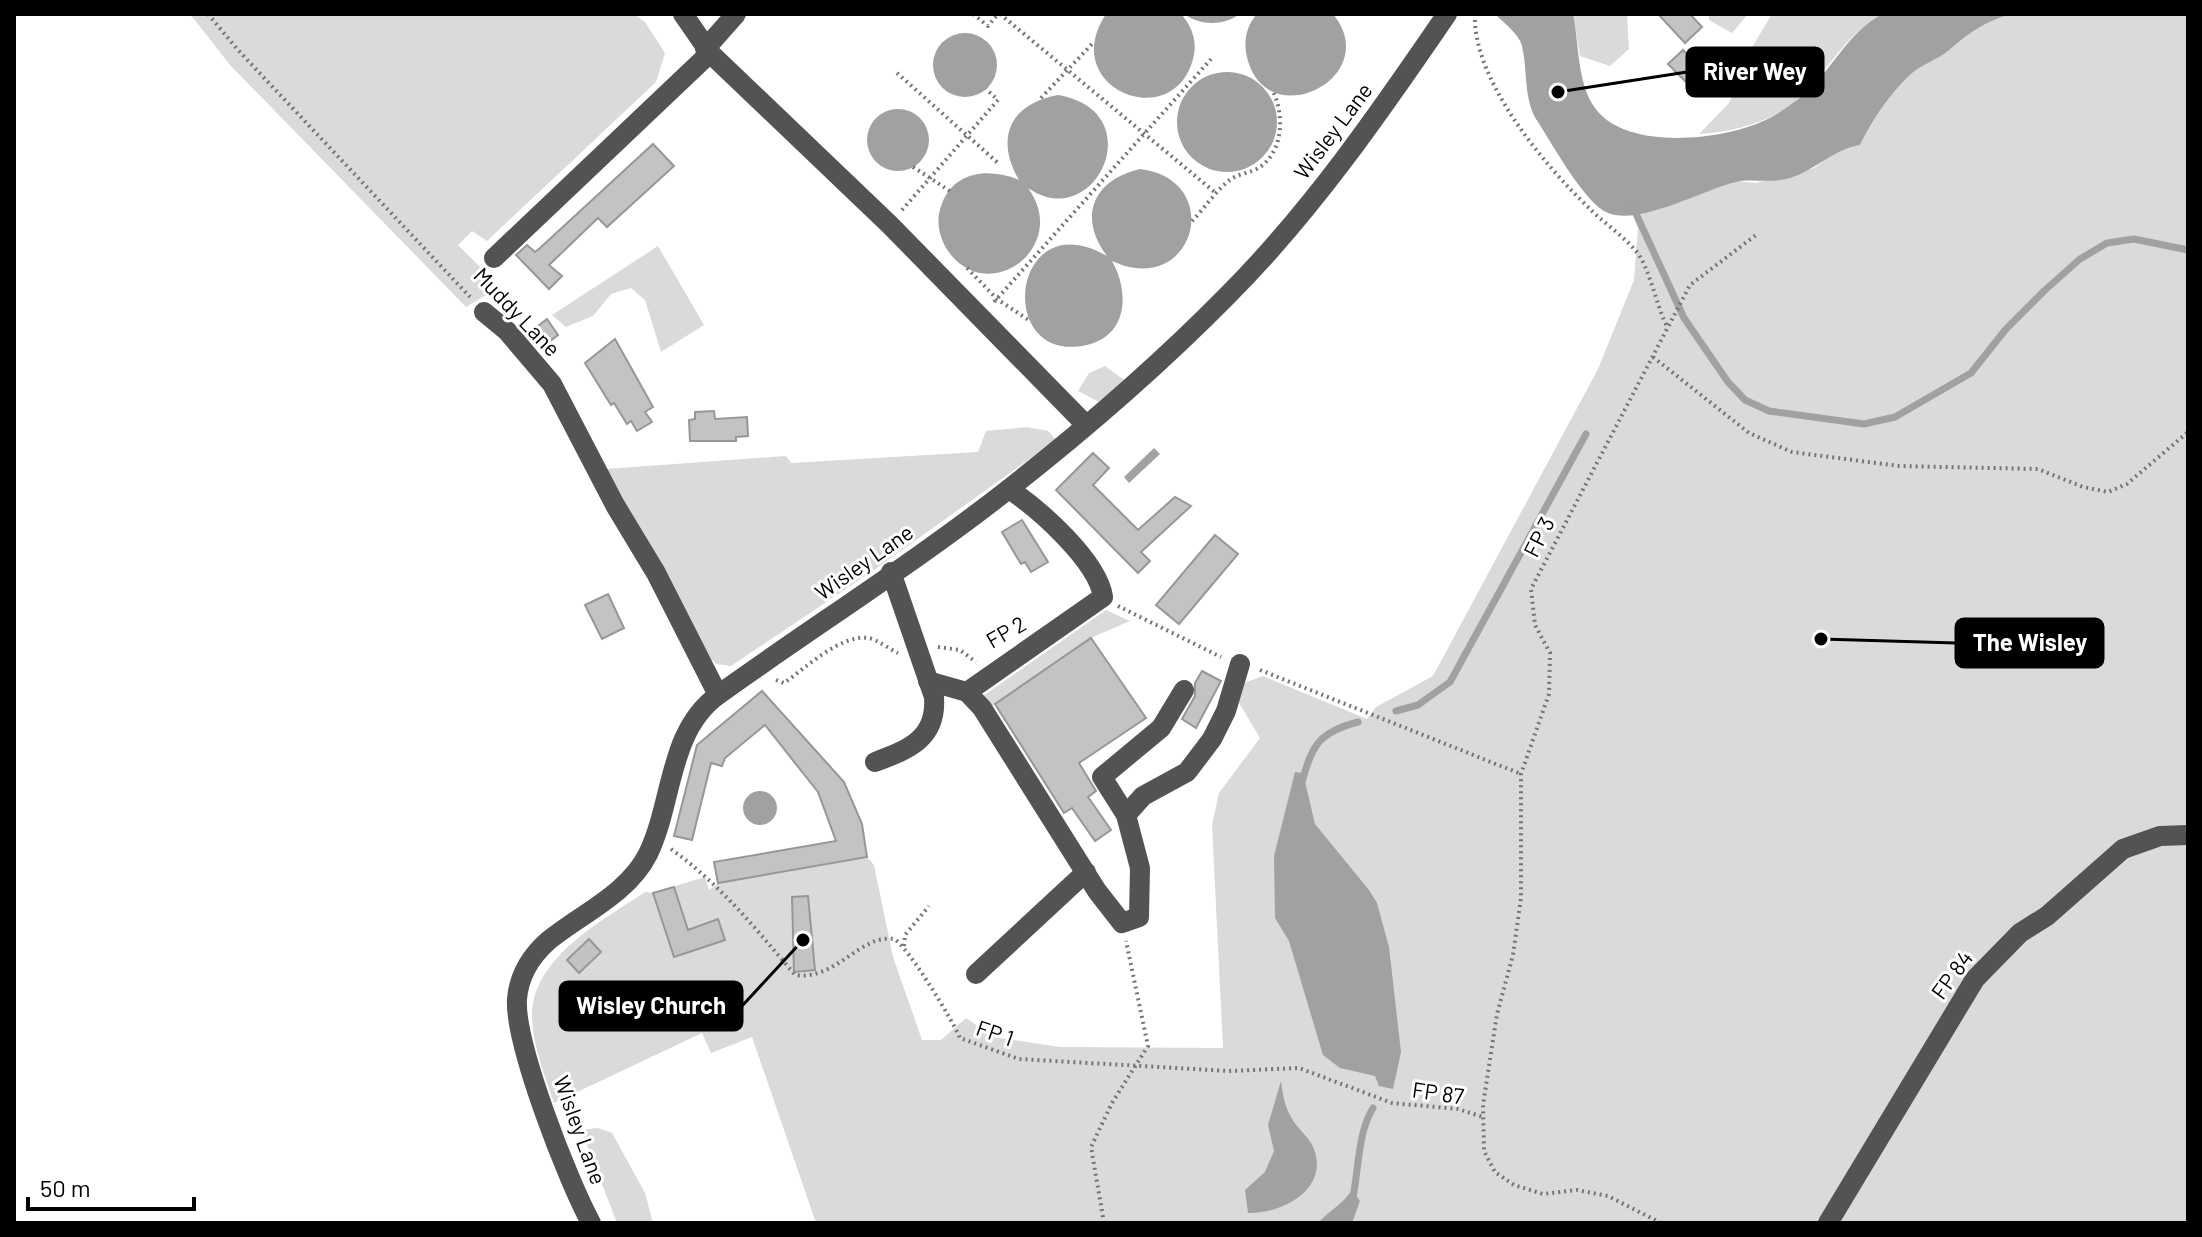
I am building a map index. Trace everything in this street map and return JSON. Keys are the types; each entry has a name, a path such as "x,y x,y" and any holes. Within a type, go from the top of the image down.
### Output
{"street":[{"path":"683,14 708,51 890,225 1085,424"},
{"path":"494,258 708,51 736,14"},
{"name":"Wisley Lane","path":"591,1223 544,1107 518,1021 517,997 524,971 538,951 614,893 637,871 655,838 684,741 700,711 758,666 1009,489 1151,367 1257,264 1371,123 1447,14"},
{"name":"Muddy Lane","path":"484,312 507,331 552,384 615,505 656,573 718,695"},
{"name":"FP 2","path":"997,671 1103,597 1101,585 1088,567 1037,508 1009,489"},
{"path":"875,762 906,750 931,728 935,713 928,681 891,572"},
{"path":"1126,815 1143,796 1187,772 1212,739 1226,711 1240,664"},
{"path":"967,692 997,671"},
{"path":"928,681 967,692 982,708 1122,923 1139,917 1140,868 1126,815 1102,777 1161,728 1184,690"},
{"name":"FP 84","path":"1828,1223 1975,979 2004,947 2047,916 2123,849 2160,836 2188,835"},
{"path":"976,974 1086,872"}],"path":[{"name":"Muddy Lane","path":"208,14 238,50 484,312"},
{"path":"973,14 988,26 999,14 1146,131 1217,194"},
{"path":"1475,14 1474,37 1496,89 1529,138 1588,207 1637,252 1668,328"},
{"path":"1041,98 1070,71 1093,43"},
{"path":"979,315 997,299 1211,59"},
{"path":"897,73 998,163"},
{"path":"890,225 965,134 998,100 986,89"},
{"path":"1192,221 1232,179 1262,166 1272,154 1281,133 1278,102 1273,91"},
{"path":"913,167 950,191"},
{"name":"FP 3","path":"1521,774 1549,694 1550,653 1535,625 1531,589 1690,285 1756,235"},
{"path":"967,268 997,299 1030,321"},
{"path":"1653,357 1749,433 1792,452 1899,466 2038,469 2083,487 2108,492 2127,484 2188,432"},
{"name":"FP 2","path":"758,666 764,675 784,683 833,649 851,641 870,638 896,652 952,647 973,661 997,671"},
{"path":"1362,713 1521,774 1521,898 1513,955 1497,1014 1483,1117"},
{"path":"655,838 705,874 745,915 795,975 808,977 830,970 879,939 894,939 904,948"},
{"path":"904,948 905,935 929,906"},
{"path":"1104,1223 1091,1147 1112,1103 1148,1046 1122,923"},
{"name":"FP 1","path":"904,948 950,1015 960,1038 1019,1059 1229,1071 1299,1068 1392,1103"},
{"name":"FP 87","path":"1392,1103 1458,1109 1483,1117 1484,1151 1495,1172 1514,1185 1543,1194 1577,1190 1608,1196 1661,1223"}],"shaded area":[{"path":"190,14 634,14 645,22 665,53 656,82 487,241 472,231 458,245 490,277 486,295 466,307 230,65"},
{"path":"1106,14 1181,14 1191,29 1195,47 1182,82 1164,94 1144,98 1124,93 1107,81 1096,63 1095,40"},
{"path":"1184,14 1240,14 1212,23"},
{"path":"1257,14 1333,14 1345,37 1344,58 1334,76 1318,88 1298,95 1278,94 1260,83 1248,61 1246,49 1246,36"},
{"path":"1495,14 1573,14 1582,75 1595,108 1609,121 1628,131 1673,138 1743,129 1777,114 1813,86 1849,42 1882,14 2012,14 1978,28 1911,74 1882,107 1860,145 1790,178 1736,182 1654,211 1621,216 1608,213 1589,198 1561,159 1533,113 1521,42"},
{"path":"1573,14 1627,14 1629,49 1610,66 1580,56"},
{"path":"1709,14 1748,14 1732,33 1709,20"},
{"path":"1772,14 1882,14 1859,30 1805,92 1783,111 1742,127 1699,134 1729,103 1751,49"},
{"path":"2012,14 2188,14 2188,1223 816,1223 752,1037 711,1053 702,1033 554,1103 535,1041 532,1020 534,998 542,978 555,960 590,929 645,892 653,893 705,877 709,890 718,883 867,857 874,865 893,957 922,1040 941,1040 966,1018 994,1037 1060,1047 1223,1048 1212,825 1219,793 1260,738 1238,701 1244,683 1263,676 1367,719 1376,707 1433,676 1598,369 1634,280 1638,229 1633,215 1737,181 1756,183 1814,168 1844,147 1860,145 1882,107 1911,74 1978,28"},
{"path":"959,33 971,33 988,42 995,53 995,77 988,88 971,97 959,97 947,92 938,83 933,71 933,59 938,47 947,38"},
{"path":"1227,72 1246,76 1262,87 1273,103 1277,122 1273,141 1262,157 1246,168 1227,172 1208,168 1192,157 1181,141 1177,122 1181,103 1192,87 1208,76"},
{"path":"1058,95 1087,106 1103,123 1108,144 1104,165 1092,183 1074,196 1052,198 1028,188 1039,210 1039,231 1032,249 1019,263 1002,272 983,274 965,267 948,251 941,236 939,215 945,197 961,180 983,173 1019,180 1008,151 1011,126 1028,106"},
{"path":"898,109 910,111 920,118 927,128 927,152 920,162 910,169 898,171 886,169 876,162 869,152 867,140 869,128 876,118 886,111"},
{"path":"1140,169 1167,178 1184,193 1191,213 1189,233 1180,251 1163,264 1140,268 1112,261 1123,298 1118,322 1101,340 1087,345 1057,345 1037,332 1027,311 1026,287 1034,265 1050,249 1075,245 1107,256 1093,228 1095,202 1111,182"},
{"path":"658,246 704,325 661,352 645,300 631,288 611,294 593,316 566,327 552,315"},
{"path":"1105,366 1124,380 1099,402 1078,391 1089,373"},
{"path":"1027,427 1048,431 1056,440 874,570 731,666 716,664 703,651 606,469 786,456 791,463 978,452 986,431"},
{"path":"1154,448 1160,454 1129,483 1124,477"},
{"path":"1106,610 1130,621 1091,638 991,707 983,696"},
{"path":"1295,772 1303,773 1315,824 1377,903 1389,947 1401,1052 1393,1089 1379,1086 1375,1076 1340,1068 1323,1055 1289,941 1275,918 1274,856"},
{"path":"760,791 772,796 777,808 772,820 760,825 748,820 743,808 748,796"},
{"path":"1281,1081 1288,1112 1315,1152 1317,1166 1314,1179 1298,1198 1286,1205 1248,1213 1245,1190 1265,1172 1274,1151 1268,1125"},
{"path":"598,1128 612,1133 645,1193 653,1223 617,1223 581,1130"},
{"path":"1352,1190 1360,1201 1352,1223 1318,1223 1344,1200"}],"building":[{"path":"1658,14 1690,14 1702,27 1685,43"},
{"path":"1683,50 1702,71 1688,84 1668,64"},
{"path":"653,144 674,166 607,227 598,218 549,265 562,276 549,289 516,255 527,245 535,252 540,248"},
{"path":"547,319 558,335 545,345 533,330"},
{"path":"615,339 653,407 645,412 652,422 637,431 631,421 627,424 614,403 611,405 585,363"},
{"path":"714,411 715,419 747,417 748,436 736,437 736,441 690,441 689,420 695,419 695,412"},
{"path":"1093,453 1109,468 1093,485 1138,530 1175,497 1191,506 1141,552 1150,561 1138,573 1056,490"},
{"path":"1022,520 1048,562 1031,572 1025,562 1021,564 1002,532"},
{"path":"1215,535 1238,554 1179,624 1156,605"},
{"path":"608,594 624,628 602,639 585,605"},
{"path":"1091,638 1146,718 1079,763 1096,791 1088,797 1111,830 1095,841 1072,808 1064,813 995,704"},
{"path":"1202,671 1221,681 1196,728 1182,719 1195,696 1195,683"},
{"path":"762,691 844,782 862,824 867,857 718,883 714,862 836,841 818,792 765,725 725,758 722,766 711,763 692,840 674,836 697,745"},
{"path":"674,887 688,930 718,919 725,940 674,957 653,893"},
{"path":"808,896 815,970 794,972 792,897"},
{"path":"589,939 601,952 579,973 567,960"}],"waterway":[{"path":"1632,205 1684,318 1728,382 1745,400 1769,411 1864,424 1895,417 1971,373 2006,329 2044,291 2080,259 2107,243 2134,239 2188,250"},
{"path":"1396,711 1418,705 1450,682 1586,434"},
{"path":"1302,782 1314,749 1326,735 1358,722"},
{"path":"1352,1202 1361,1141 1373,1108"}],"place":[{"name":"River Wey","path":"1558,92"},
{"name":"The Wisley","path":"1821,639"},
{"name":"Wisley Church","path":"803,940"}]}
